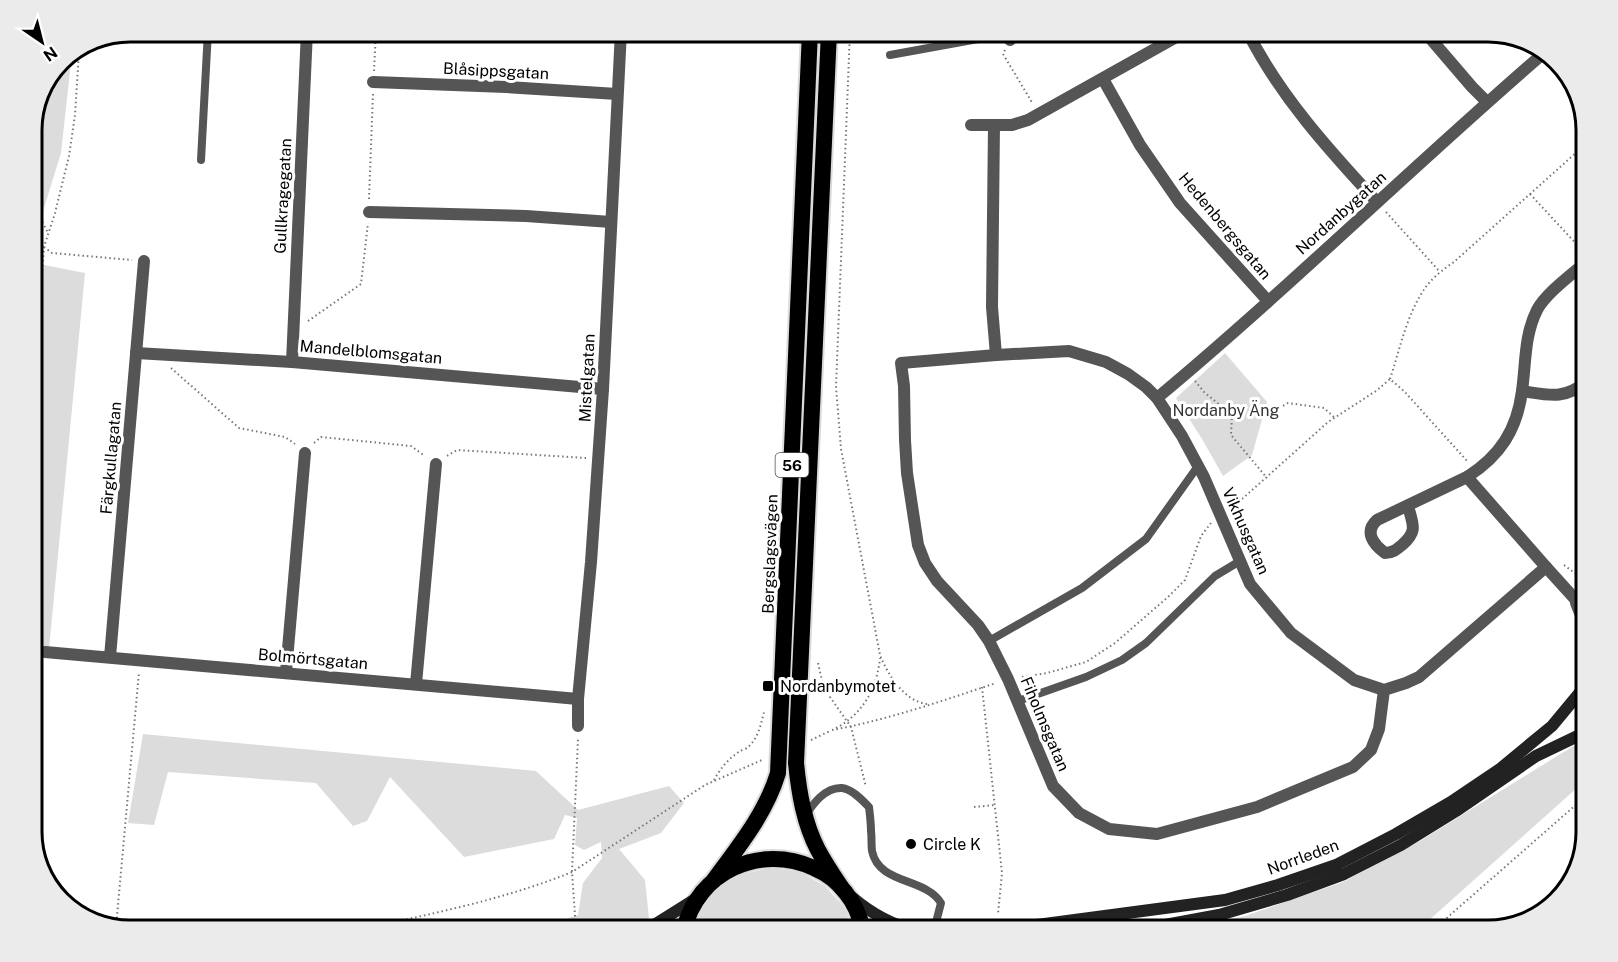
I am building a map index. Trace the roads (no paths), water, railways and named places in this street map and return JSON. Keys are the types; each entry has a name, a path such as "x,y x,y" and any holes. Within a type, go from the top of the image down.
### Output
{"highway":[{"name":"Bergslagsvägen","path":"714,879 755,823 773,791 778,773 810,42"},
{"name":"56","path":"829,42 796,763 799,793 805,817 818,850 860,920"},
{"name":"56","path":"687,920 698,898 714,879 734,867 756,860 779,858 802,862 823,872 844,890"}],"main road":[{"name":"Norrleden","path":"1091,920 1225,900 1336,865 1451,802 1500,769 1552,726 1576,697"},
{"name":"Norrleden","path":"1192,920 1219,915 1287,895 1344,874 1401,845 1456,811 1536,756 1576,737"},
{"path":"844,890 868,910 887,920"},
{"path":"662,920 698,898"}],"street":[{"name":"Gullkragegatan","path":"292,362 307,42"},
{"name":"Mistelgatan","path":"578,726 578,699 603,389 621,42"},
{"path":"971,125 1020,124 1169,42"},
{"path":"1253,42 1291,102 1334,155 1377,202"},
{"path":"1433,42 1487,102"},
{"name":"Nordanbygatan","path":"1157,398 1538,58"},
{"name":"Hedenbergsgatan","path":"1103,79 1140,145 1180,203 1268,301"},
{"name":"Blåsippsgatan","path":"373,82 618,94"},
{"path":"994,125 992,307 996,355"},
{"path":"369,212 526,216 612,222"},
{"name":"Färgkullagatan","path":"110,657 144,261"},
{"path":"1408,506 1480,469 1506,441 1517,418 1528,330 1538,306 1576,271"},
{"name":"Vikhusgatan","path":"901,363 1069,351 1106,362 1128,374 1157,398 1182,436 1198,465 1251,584 1291,633 1354,680 1383,690"},
{"name":"Mandelblomsgatan","path":"136,353 292,362 603,389"},
{"name":"Fiholmsgatan","path":"901,363 907,473 918,545 925,563 937,581 978,625 988,641 1018,701 1053,786 1079,813 1109,829 1157,834 1257,807 1353,767 1371,750 1379,729 1383,690"},
{"path":"1522,391 1551,395 1566,394 1576,389"},
{"path":"286,672 305,453"},
{"path":"416,684 436,464"},
{"path":"1467,477 1575,599"},
{"path":"1383,690 1419,677 1546,567"},
{"name":"Bolmörtsgatan","path":"45,652 578,699"}],"lane":[{"path":"201,160 207,42"},
{"path":"890,55 968,42"},
{"path":"988,641 1082,588 1146,539 1198,465"},
{"path":"1018,701 1086,677 1122,660 1146,643 1215,576 1240,561"},
{"path":"805,817 814,803 827,792 842,788 856,795 869,807 872,851 878,865 891,876 925,888 938,897 941,903 937,920"}],"place":[{"name":"Nordanbymotet","path":"768,686"},
{"name":"Circle K","path":"911,844"}],"park label":[{"name":"Nordanby Äng","path":"1226,410"}]}
